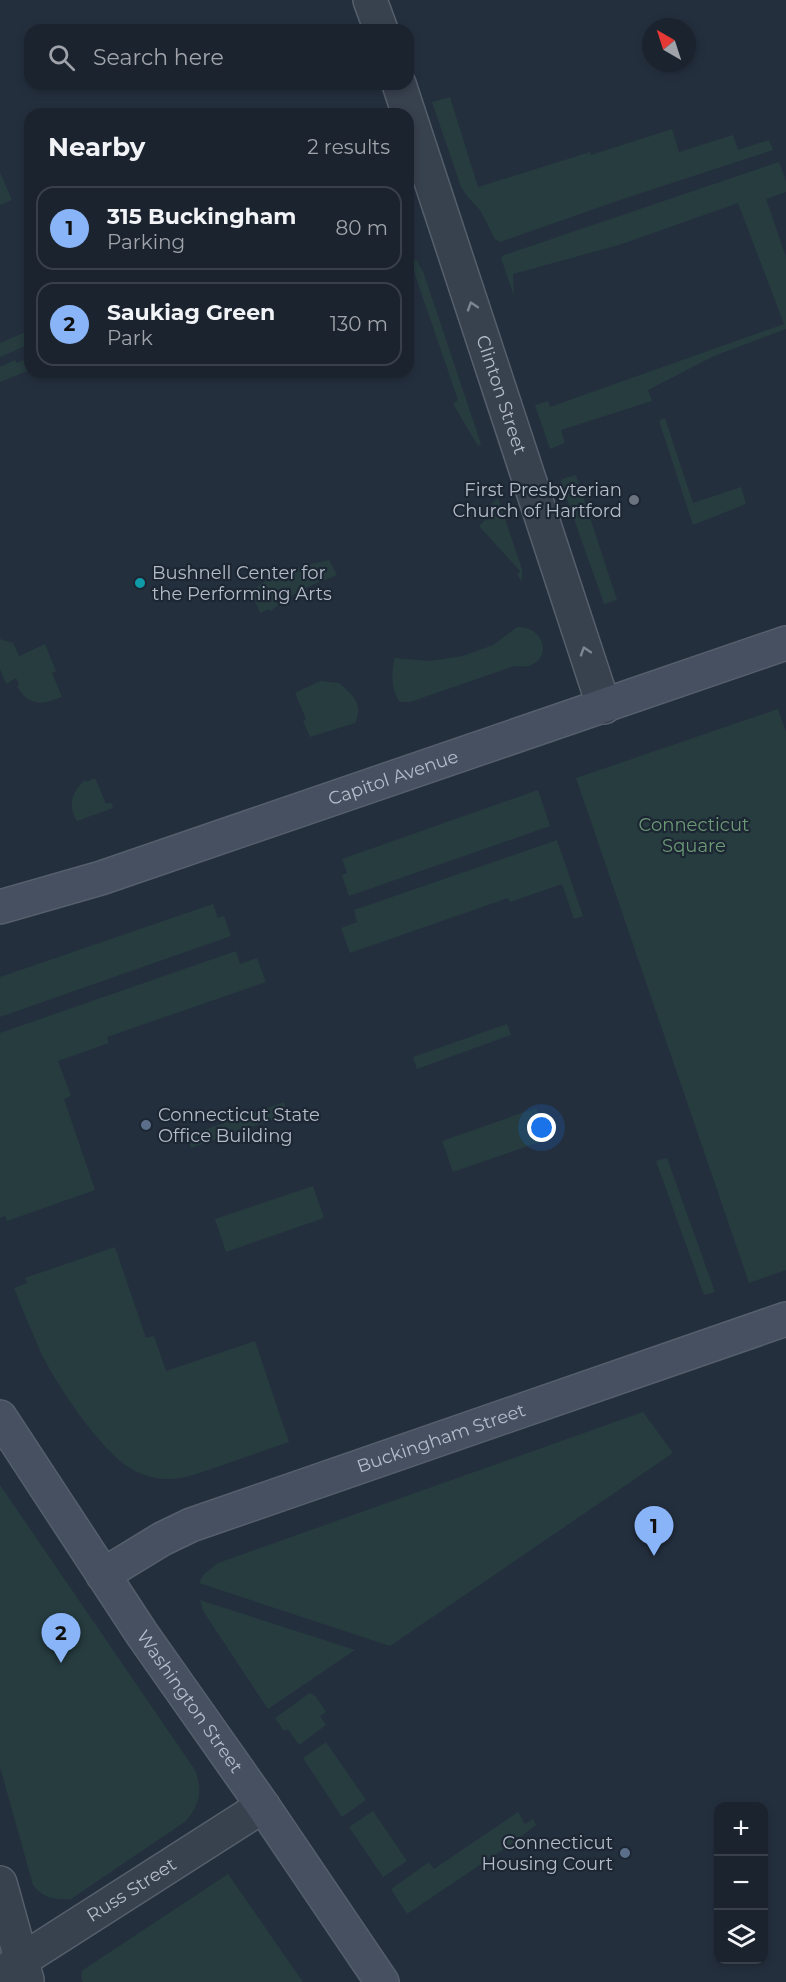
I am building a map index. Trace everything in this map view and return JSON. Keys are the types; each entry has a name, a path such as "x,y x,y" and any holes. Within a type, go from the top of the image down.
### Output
{"main road":[{"name":"Capitol Avenue","path":"0,907 101,878 786,643"},
{"name":"Buckingham Street","path":"103,1575 162,1539 191,1525 786,1319"},
{"name":"Washington Street","path":"0,1418 142,1634 263,1806 382,1982"}],"street":[{"path":"370,0 379,24"},
{"name":"Clinton Street","path":"401,90 407,108"},
{"name":"Clinton Street","path":"414,130 604,706"},
{"name":"Russ Street","path":"17,1972 263,1806"},
{"path":"0,1883 17,1972"}],"green space":[{"path":"450,97 478,187 672,129 679,152 733,135 738,150 769,140 773,150 500,242 495,239 480,210 461,187 432,102"},
{"path":"779,162 786,181 786,192 766,199 786,257 786,329 714,356 648,390 652,401 561,430 565,443 550,449 535,405 548,401 550,407 784,324 738,203 619,245 513,274 514,296 501,258 504,255"},
{"path":"0,172 12,200 0,205"},
{"path":"416,259 424,274 481,444 478,446 453,404 458,400 414,272"},
{"path":"24,333 24,347 0,357 0,343"},
{"path":"15,360 16,363 24,360 24,372 0,382 0,367"},
{"path":"665,418 693,503 741,487 746,504 693,525 659,421"},
{"path":"576,475 617,600 604,604 561,482 562,479"},
{"path":"498,498 522,569 522,581 517,575 520,571 479,526 490,515 485,509"},
{"path":"329,560 337,575 302,590 271,611 269,609 260,613 251,591 278,575"},
{"path":"517,627 532,631 542,641 542,653 533,664 514,666 410,702 400,702 393,681 395,658 429,661 463,656 493,645"},
{"path":"0,639 13,643 19,656 45,644 56,671 52,673 62,697 42,703 31,701 17,686 19,684 16,678 6,684 0,669"},
{"path":"320,681 339,683 349,692 358,705 357,716 355,723 310,737 303,721 306,719 295,693"},
{"name":"Connecticut Square","path":"778,709 786,732 786,1270 749,1283 576,778"},
{"path":"95,778 106,804 111,802 113,808 77,821 72,810 74,795 85,780 86,782"},
{"path":"538,790 550,826 349,896 342,875 347,873 342,859"},
{"path":"557,840 583,916 574,919 562,884 510,902 508,898 350,953 341,928 357,922 354,910"},
{"path":"213,904 218,918 224,916 231,936 0,1017 0,977"},
{"path":"236,951 240,964 257,958 266,982 107,1037 109,1043 58,1061 71,1096 64,1099 95,1190 7,1221 5,1216 0,1218 0,1033"},
{"path":"507,1024 511,1035 417,1069 413,1057"},
{"path":"284,1102 288,1114 191,1148 187,1136"},
{"path":"536,1108 548,1139 453,1172 442,1141"},
{"path":"667,1158 715,1292 704,1295 656,1161"},
{"path":"313,1186 324,1218 226,1252 215,1219"},
{"path":"115,1247 146,1338 154,1336 166,1371 255,1341 289,1442 194,1475 167,1479 150,1477 134,1470 113,1455 102,1443 78,1414 49,1368 14,1288 27,1283 25,1278"},
{"path":"643,1412 673,1453 390,1646 199,1583 204,1574 218,1563"},
{"path":"0,1485 195,1770 199,1784 197,1803 186,1821 71,1899 50,1897 41,1893 33,1885 0,1767"},
{"path":"200,1600 355,1650 268,1709 203,1611"},
{"path":"310,1693 316,1697 326,1712 320,1716 326,1725 299,1745 288,1729 284,1731 275,1718"},
{"path":"326,1742 366,1800 342,1817 303,1758"},
{"path":"373,1811 407,1861 383,1877 349,1827"},
{"path":"518,1812 525,1824 533,1819 536,1825 407,1914 391,1889 429,1862 434,1869"},
{"path":"228,1874 303,1982 83,1982 81,1976 83,1970"}],"place":[{"name":"First Presbyterian Church of Hartford","path":"634,500"},
{"name":"Bushnell Center for the Performing Arts","path":"140,583"},
{"name":"Connecticut State Office Building","path":"146,1125"},
{"name":"315 Buckingham","path":"654,1556"},
{"name":"Saukiag Green","path":"61,1663"},
{"name":"Connecticut Housing Court","path":"625,1853"}]}
